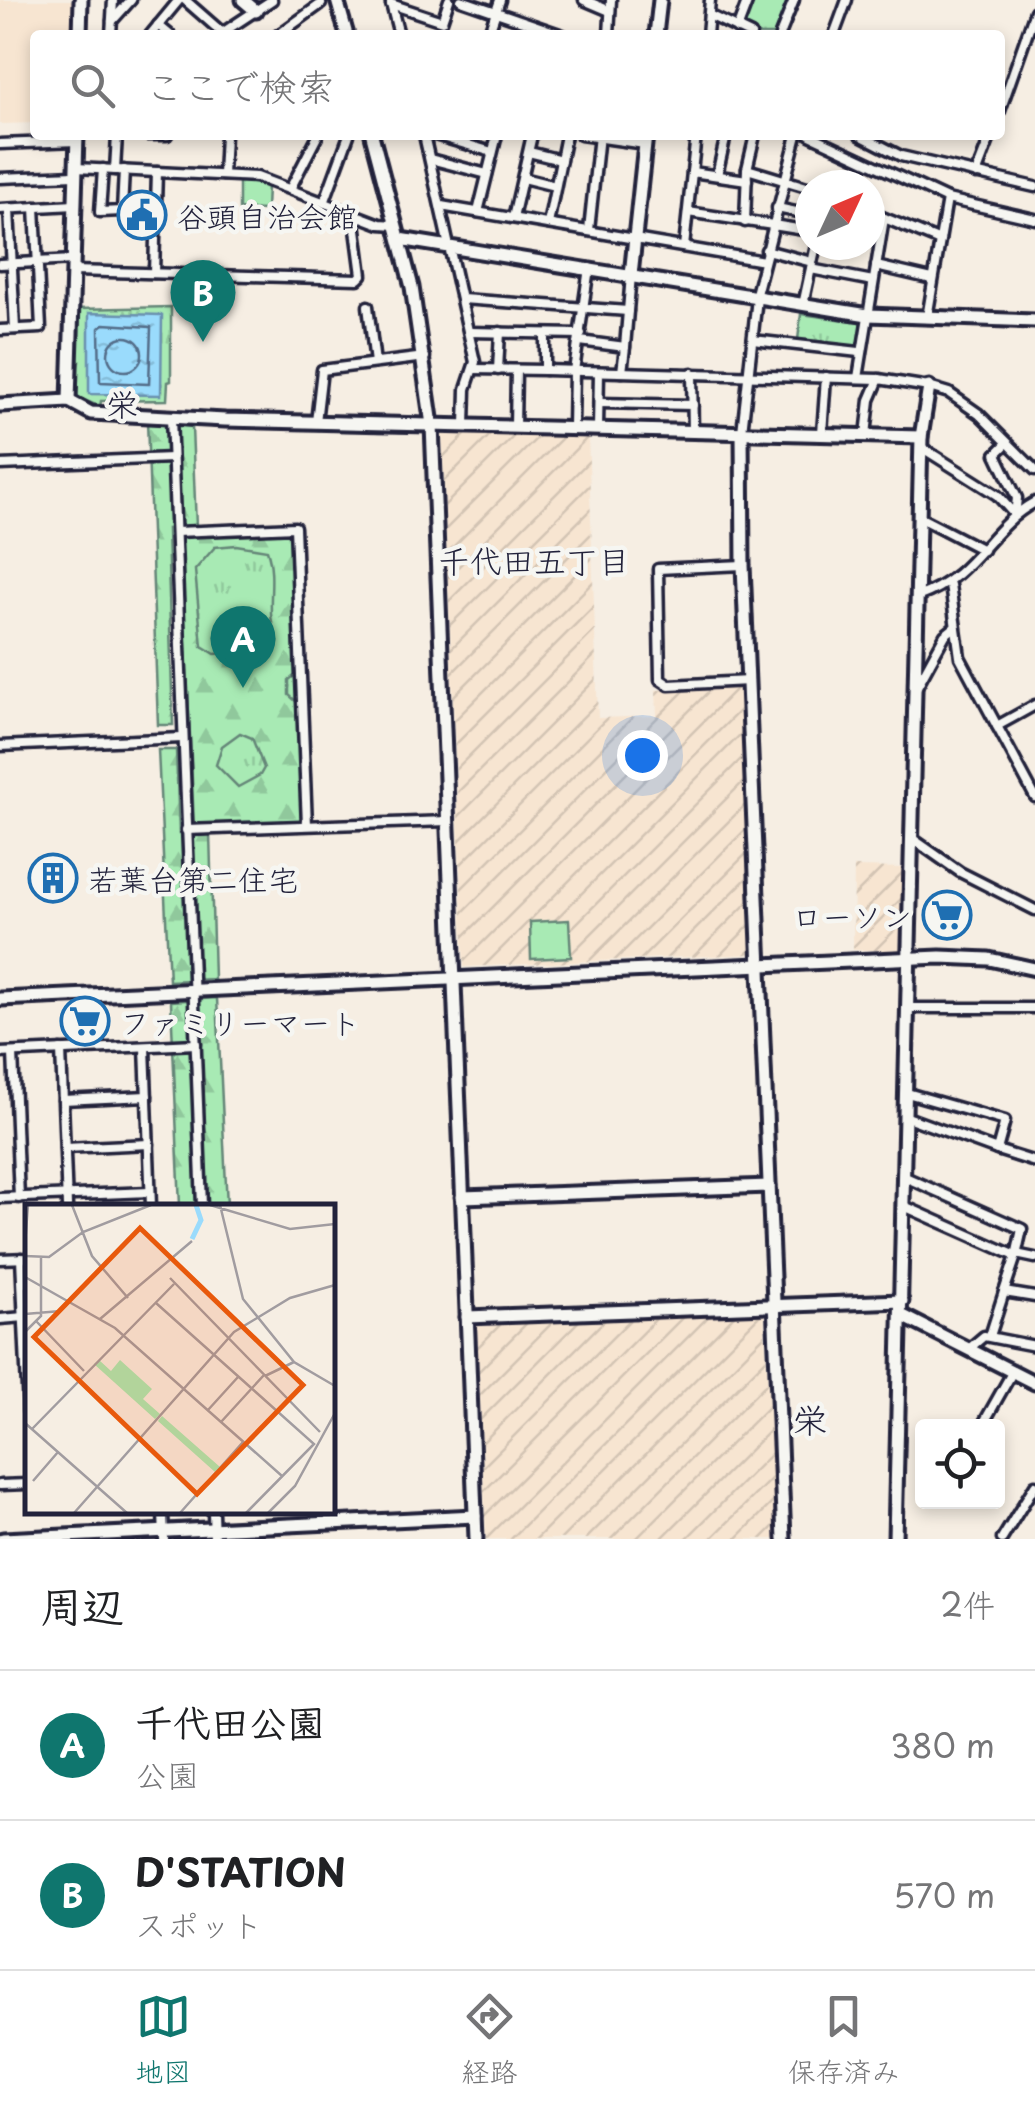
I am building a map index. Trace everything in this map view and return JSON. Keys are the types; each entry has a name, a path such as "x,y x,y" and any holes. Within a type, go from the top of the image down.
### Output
{"street":[{"path":"80,30 81,0"},
{"path":"112,0 112,30"},
{"path":"112,21 130,0"},
{"path":"154,30 182,0 218,30"},
{"path":"244,0 256,11"},
{"path":"229,30 272,0"},
{"path":"391,2 442,22 449,0"},
{"path":"462,0 548,30"},
{"path":"490,30 500,0"},
{"path":"584,0 610,11"},
{"path":"609,30 611,0"},
{"path":"657,30 660,0"},
{"path":"708,30 710,0"},
{"path":"709,15 738,29 748,0"},
{"path":"782,30 794,0"},
{"path":"836,30 847,0"},
{"path":"285,30 319,2 338,4 345,30"},
{"path":"391,2 398,30"},
{"path":"1005,97 1035,11"},
{"path":"295,22 297,30"},
{"path":"158,25 164,30"},
{"path":"0,144 51,140"},
{"path":"68,400 77,140"},
{"path":"103,169 100,212 122,212 117,140"},
{"path":"224,174 225,140"},
{"path":"290,189 313,140"},
{"path":"324,204 347,140"},
{"path":"373,140 400,239 425,358 432,425 476,1539"},
{"path":"425,140 453,248 474,369 466,389 465,426"},
{"path":"457,140 492,152"},
{"path":"478,212 496,140"},
{"path":"512,218 531,140"},
{"path":"548,224 565,140"},
{"path":"589,230 599,140"},
{"path":"622,372 646,140"},
{"path":"684,247 695,140"},
{"path":"717,175 725,140"},
{"path":"745,222 747,170 754,140"},
{"path":"784,1539 743,564 742,432 756,298 796,140"},
{"path":"821,140 947,200 1035,220"},
{"path":"870,140 901,156 1035,186"},
{"path":"976,174 989,140"},
{"path":"529,152 561,160"},
{"path":"430,159 487,174"},
{"path":"0,178 103,169 257,177 324,204 396,224"},
{"path":"747,170 795,182"},
{"path":"154,273 157,172"},
{"path":"692,172 747,180"},
{"path":"523,178 555,186"},
{"path":"927,319 947,200"},
{"path":"15,329 5,209 74,205"},
{"path":"441,206 764,261"},
{"path":"0,330 41,328 35,208"},
{"path":"777,208 795,212"},
{"path":"688,212 795,229"},
{"path":"0,264 38,262 154,273 358,279 362,275 354,214"},
{"path":"885,218 940,241"},
{"path":"400,239 868,315 1035,321"},
{"path":"766,250 873,281"},
{"path":"803,305 813,260"},
{"path":"858,378 876,260"},
{"path":"876,266 932,279"},
{"path":"573,428 574,371 589,268"},
{"path":"462,299 628,311"},
{"path":"368,306 375,364"},
{"path":"468,332 545,334 625,347"},
{"path":"498,370 500,332"},
{"path":"545,334 545,370"},
{"path":"753,340 859,352"},
{"path":"316,422 322,370 425,358"},
{"path":"474,369 879,378 929,388 967,404 1035,470"},
{"path":"514,427 516,370"},
{"path":"598,428 599,372"},
{"path":"692,373 692,432"},
{"path":"822,433 826,377"},
{"path":"866,434 870,400 879,378"},
{"path":"895,1539 921,442 929,388"},
{"path":"0,404 68,400 92,412 170,417 866,434 921,442 997,495 1015,515"},
{"path":"600,403 693,405"},
{"path":"170,417 202,1204"},
{"path":"1007,442 996,454 1017,498 1015,515"},
{"path":"0,465 172,458"},
{"path":"917,598 950,585 1015,515 1035,502"},
{"path":"919,517 983,550"},
{"path":"176,532 295,526 307,825"},
{"path":"743,564 658,569 660,675 666,685 749,682"},
{"path":"950,585 960,657 1035,797"},
{"path":"915,691 946,634 955,628"},
{"path":"998,726 1035,705"},
{"path":"0,746 182,738"},
{"path":"186,830 448,820"},
{"path":"913,839 960,872 1035,910"},
{"path":"0,999 910,958 989,959 1035,969"},
{"path":"909,1008 1035,1008"},
{"path":"0,1054 196,1044"},
{"path":"145,1047 151,1204"},
{"path":"61,1050 67,1204"},
{"path":"12,1053 19,1198"},
{"path":"907,1093 1005,1121 997,1150"},
{"path":"63,1100 146,1096"},
{"path":"907,1118 1035,1162"},
{"path":"65,1148 148,1144"},
{"path":"905,1177 1022,1229 990,1336 971,1347"},
{"path":"462,1198 769,1186"},
{"path":"0,1198 150,1192"},
{"path":"904,1206 1016,1255 1035,1258"},
{"path":"0,1259 24,1258 25,1288"},
{"path":"1004,1292 1035,1297"},
{"path":"468,1318 902,1302"},
{"path":"901,1316 971,1347 1035,1383"},
{"path":"0,1319 25,1318"},
{"path":"990,1336 1035,1346"},
{"path":"986,1419 1013,1371"},
{"path":"0,1485 25,1484"},
{"path":"1002,1539 1035,1484"},
{"path":"3,1539 214,1535 475,1516"}],"shaded area":[{"path":"0,0 76,0 75,30 30,30 30,123 0,124"},
{"path":"442,433 588,436 598,718 657,716 656,690 744,686 754,954 464,967"},
{"path":"854,867 907,868 905,950 853,950"},
{"path":"764,1313 776,1539 486,1539 477,1326"}],"green space":[{"path":"750,0 790,0 778,30 742,27"},
{"path":"239,180 267,186 266,210 239,209"},
{"path":"171,307 171,381 167,400 101,401 100,407 75,396 76,309"},
{"path":"801,314 861,322 859,347 798,340"},
{"path":"147,420 192,427 196,527 167,529 173,725 158,725"},
{"path":"292,529 303,820 194,826 181,536"},
{"path":"292,529 298,673 289,680 289,695 299,704 303,820 194,826 181,536","holes":["236,545 267,550 272,619 278,642 274,648 215,654 202,646 195,570 215,547","240,733 252,738 264,768 260,775 238,787 216,765 222,746"]},
{"path":"158,750 176,750 179,833 210,832 214,979 169,981"},
{"path":"569,920 571,957 531,959 530,922"},
{"path":"217,998 227,1204 180,1204 171,1001"}],"water":[{"path":"89,313 162,315 161,395 89,394"}],"place":[{"name":"谷頭自治会館","path":"142,215"},
{"name":"D'STATION","path":"203,342"},
{"name":"千代田公園","path":"243,688"},
{"name":"若葉台第二住宅","path":"53,878"},
{"name":"ローソン","path":"947,915"},
{"name":"ファミリーマート","path":"85,1021"}],"district":[{"name":"栄","path":"122,403"},
{"name":"千代田五丁目","path":"534,560"},
{"name":"栄","path":"810,1418"}]}
